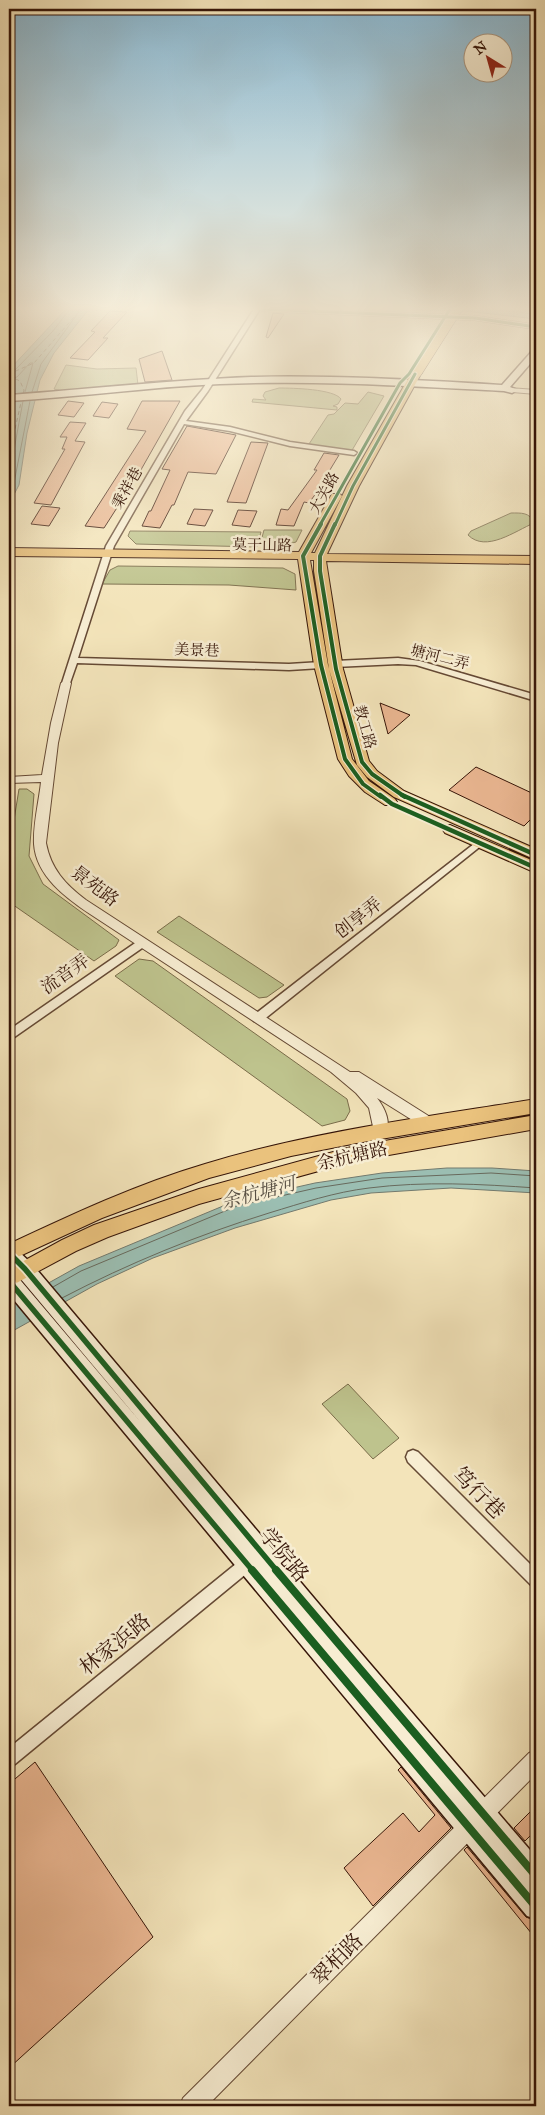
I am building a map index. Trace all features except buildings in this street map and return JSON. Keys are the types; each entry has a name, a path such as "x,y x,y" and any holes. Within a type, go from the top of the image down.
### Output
{"main road":[{"name":"大关路","path":"304,559 390,408"},
{"name":"大关路","path":"320,560 352,486 392,408"},
{"name":"莫干山路","path":"13,554 536,565"},
{"name":"莫干山路","path":"320,560 340,558 536,560"},
{"name":"教工路","path":"304,559 328,664 345,759 354,774 363,784 392,804 536,868"},
{"name":"教工路","path":"320,560 328,664 362,762 372,774 399,794 536,854"},
{"name":"余杭塘路","path":"9,1253 95,1212 206,1171 291,1149 536,1106"},
{"name":"余杭塘路","path":"14,1276 98,1233 158,1208 367,1151 536,1122"},
{"name":"学院路","path":"9,1253 14,1276 24,1298 51,1315 321,1624 476,1820 536,1907"},
{"name":"学院路","path":"14,1276 40,1288 51,1315 247,1564 476,1820 536,1876"}],"street":[{"name":"秉祥巷","path":"107,556 110,546 191,408"},
{"path":"186,423 230,428 290,444 354,453"},
{"name":"景苑路","path":"107,556 57,713 46,778 40,854 57,882 73,895 344,1073 373,1102 382,1124 380,1132"},
{"name":"美景巷","path":"73,660 289,667 328,664"},
{"name":"塘河二弄","path":"328,664 398,661 417,663 536,698"},
{"path":"9,780 46,778"},
{"name":"创享弄","path":"258,1018 479,843"},
{"name":"流音弄","path":"9,1034 142,942"},
{"name":"景苑路","path":"344,1073 359,1078 430,1124"},
{"name":"笃行巷","path":"413,1457 536,1580"},
{"name":"林家浜路","path":"9,1758 247,1564"},
{"name":"翠柏路","path":"191,2106 536,1760"}],"green space":[{"path":"313,408 337,408 337,410"},
{"path":"340,408 377,408 351,452 309,444 328,415 334,414"},
{"path":"511,513 528,515 534,523 501,539 492,541 483,542 475,540 468,535 471,531"},
{"path":"264,530 302,530 296,542 281,546 260,545"},
{"path":"130,531 261,532 257,547 136,544 128,536"},
{"path":"118,566 283,568 295,574 296,590 229,585 102,584 110,570"},
{"path":"19,789 27,789 34,794 29,856 43,884 119,940 116,946 94,961 9,902 9,851"},
{"path":"179,916 284,985 267,997 259,998 157,932"},
{"path":"139,959 153,961 347,1099 350,1111 345,1120 322,1126 115,976"},
{"path":"348,1384 399,1438 373,1459 322,1404"}],"water":[{"path":"9,408 33,408 27,433 19,485 9,504"},
{"path":"447,1168 492,1168 536,1171 536,1193 451,1188 371,1193 331,1200 235,1228 153,1258 97,1284 9,1333 9,1305 79,1266 235,1201 315,1183 382,1173"}],"ferry route":[{"path":"9,456 20,408"}],"cycle path":[{"path":"386,408 303,556 321,665 345,759 363,784 392,804 536,868"},
{"path":"396,408 353,486 320,556 320,571 336,669 357,746 362,762 372,774 399,794 536,855"},
{"path":"9,1253 25,1269 327,1631 536,1876"},
{"path":"9,1281 536,1907"}],"water label":[{"name":"余杭塘河","path":"258,1192"}]}
